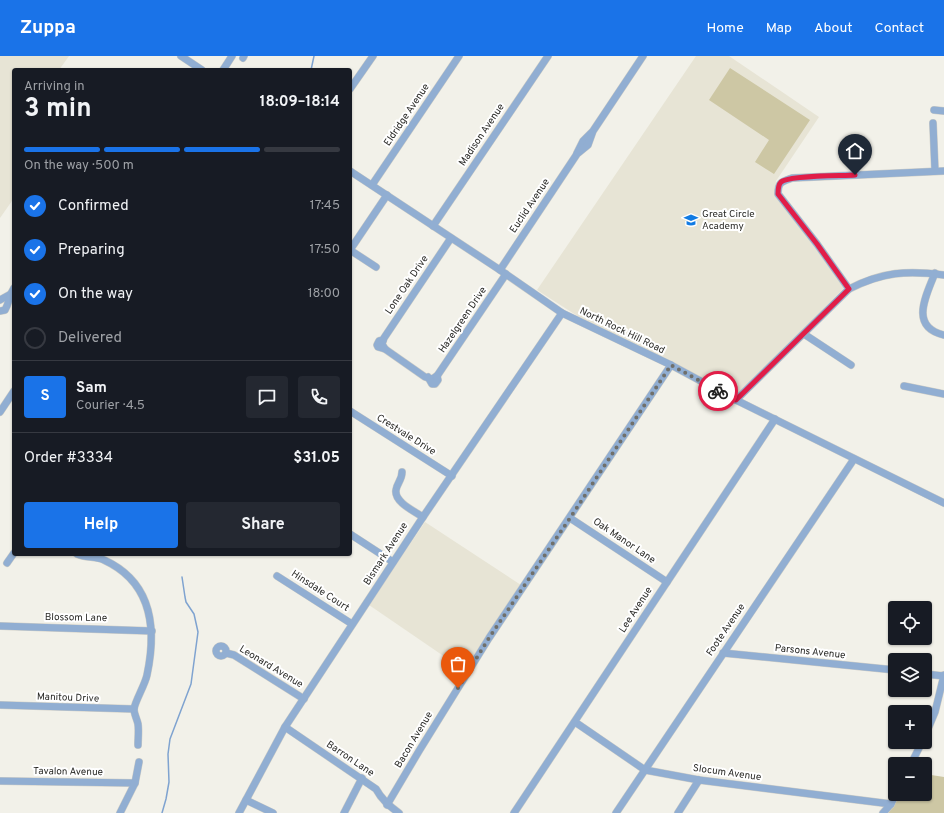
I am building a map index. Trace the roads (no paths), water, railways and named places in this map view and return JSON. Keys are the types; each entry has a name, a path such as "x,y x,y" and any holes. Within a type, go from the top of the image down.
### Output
{"street":[{"path":"181,56 195,68"},
{"path":"224,68 232,56"},
{"path":"352,86 372,56"},
{"name":"Eldridge Avenue","path":"372,185 459,56"},
{"name":"Madison Avenue","path":"433,226 548,56"},
{"name":"Euclid Avenue","path":"503,272 577,154 583,141 593,131 644,56"},
{"path":"934,110 944,111"},
{"path":"933,123 935,171"},
{"path":"849,289 817,244 778,194 778,186 781,182 792,178 944,171"},
{"name":"North Rock Hill Road","path":"352,172 503,272 562,313 671,365 736,400 944,503"},
{"path":"352,247 386,195"},
{"name":"Lone Oak Drive","path":"432,377 384,344 451,238"},
{"path":"352,251 376,267"},
{"name":"Hazelgreen Drive","path":"432,377 503,272"},
{"path":"736,400 849,289 880,276 912,272 944,275"},
{"path":"935,274 924,302 924,322 928,328 936,334 944,335"},
{"path":"0,311 5,310 8,306 9,296 12,291"},
{"path":"0,300 9,296"},
{"name":"Bismark Avenue","path":"239,813 285,727 423,517 562,313"},
{"path":"804,334 850,365"},
{"name":"Bacon Avenue","path":"387,805 489,638 671,365"},
{"path":"904,386 944,394"},
{"path":"0,412 12,394"},
{"name":"Crestvale Drive","path":"352,412 452,476"},
{"name":"Lee Avenue","path":"514,813 775,419"},
{"name":"Foote Avenue","path":"616,813 854,459"},
{"path":"402,472 402,478 396,488 396,495 399,501 423,517"},
{"name":"Oak Manor Lane","path":"570,518 667,582"},
{"path":"352,535 393,562"},
{"path":"7,563 12,556"},
{"path":"88,556 103,559 126,574 136,585 149,612 152,630 150,658 146,679 134,709 138,724 138,745"},
{"name":"Hinsdale Court","path":"277,576 352,624"},
{"name":"Blossom Lane","path":"0,626 152,630"},
{"name":"Parsons Avenue","path":"723,652 888,669"},
{"name":"Leonard Avenue","path":"226,653 234,655 304,699"},
{"path":"932,674 944,675 932,719"},
{"name":"Manitou Drive","path":"0,705 134,709"},
{"name":"Slocum Avenue","path":"575,722 645,770 699,780 891,804"},
{"name":"Barron Lane","path":"285,727 362,778 376,789 380,797 387,805 399,813"},
{"path":"120,813 135,783 139,762"},
{"path":"344,813 362,778"},
{"name":"Tavalon Avenue","path":"0,780 135,783"},
{"path":"678,813 699,780"},
{"path":"246,800 273,813"},
{"path":"883,813 892,801"}],"waterway":[{"path":"311,68 314,56"},
{"path":"162,813 169,782 168,754 170,739 191,684 198,632 194,614 186,602 182,577"}],"place":[{"name":"Great Circle Academy","path":"691,220"}]}
